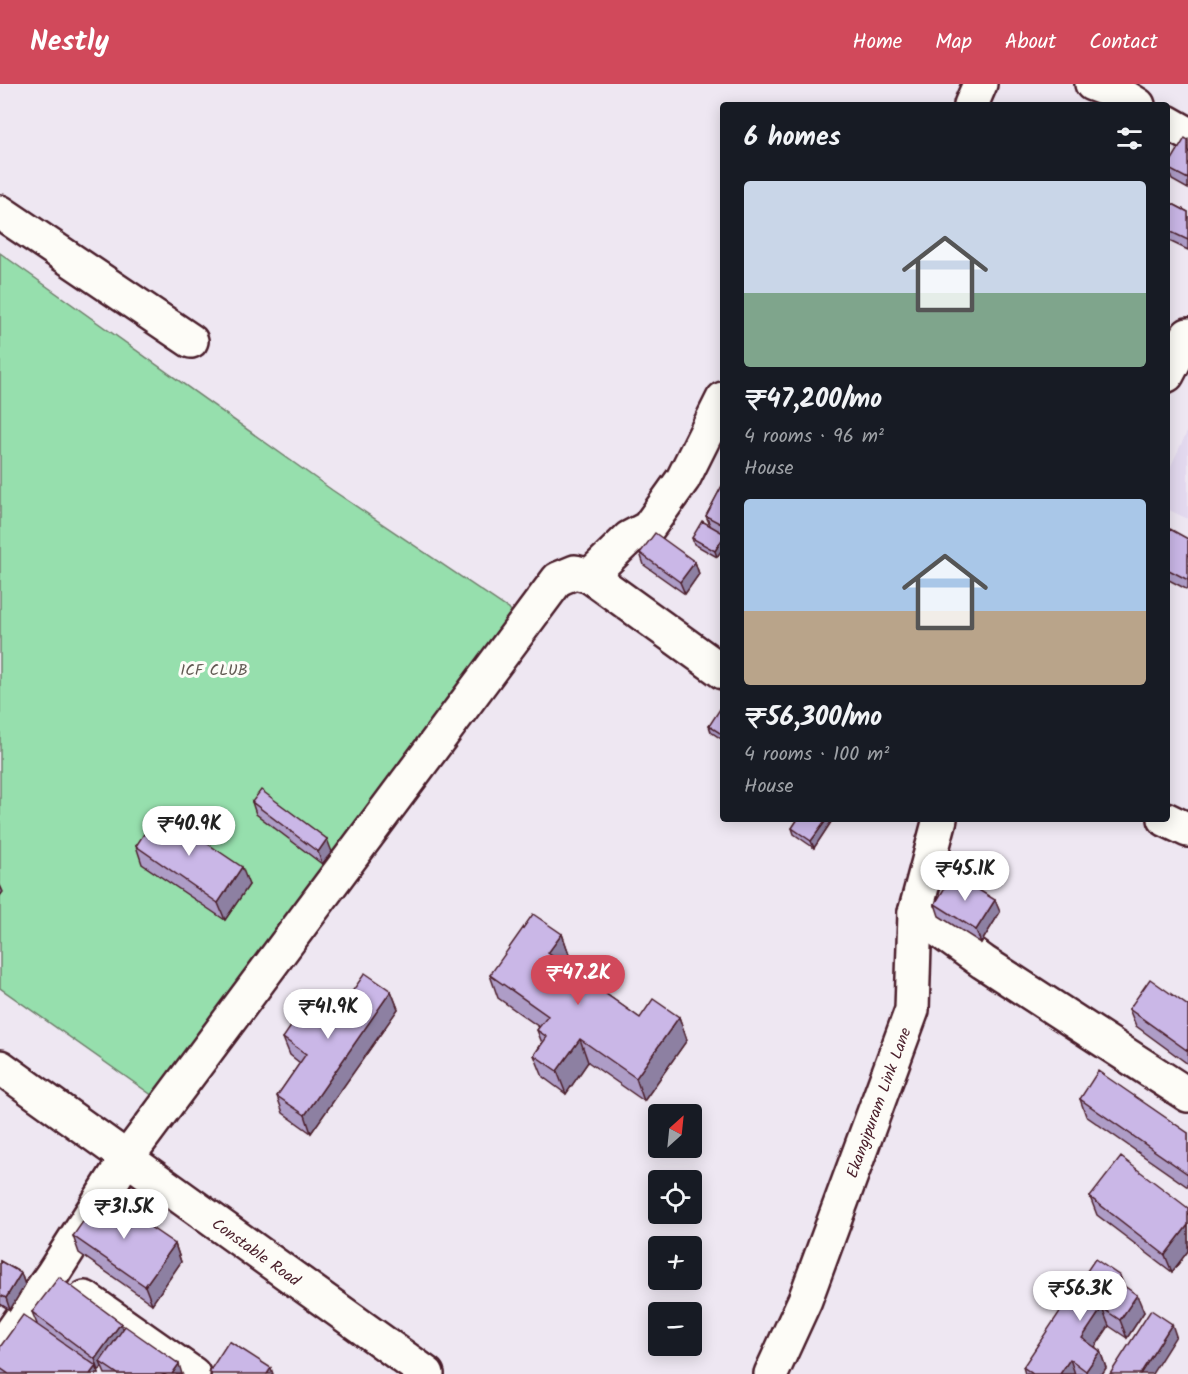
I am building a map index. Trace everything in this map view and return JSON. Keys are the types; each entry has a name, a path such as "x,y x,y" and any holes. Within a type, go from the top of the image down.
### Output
{"street":[{"path":"972,102 980,84"},
{"path":"1092,84 1122,95 1133,102"},
{"path":"1170,124 1188,134"},
{"path":"0,212 191,340"},
{"path":"1170,369 1188,335"},
{"path":"590,576 629,538 648,528 683,479 720,405"},
{"path":"0,1349 52,1275 126,1159 558,579 575,572 590,576 720,670"},
{"name":"Ekangipuram Link Lane","path":"771,1374 805,1300 912,1010 915,913 935,822"},
{"path":"1170,822 1188,831"},
{"path":"915,913 983,962 1188,1095"},
{"name":"Constable Road","path":"0,1067 427,1374"},
{"path":"52,1275 194,1374"}],"shaded area":[{"path":"1188,430 1188,519 1170,510 1170,468"}],"green space":[{"name":"ICF CLUB","path":"0,253 332,490 513,612 173,1110 0,988"}],"building":[{"path":"1185,138 1188,140 1188,179 1170,170 1170,163"},
{"path":"1170,203 1188,212 1188,240 1170,231"},
{"path":"720,490 720,523 706,516"},
{"path":"702,521 720,531 720,543 715,551 692,538"},
{"path":"1170,529 1188,539 1188,580 1170,571"},
{"path":"655,533 695,562 680,582 640,553"},
{"path":"720,709 720,733 709,726"},
{"path":"261,790 327,839 318,852 252,802"},
{"path":"159,811 242,867 218,903 136,846"},
{"path":"796,822 825,822 811,841 792,828"},
{"path":"953,874 995,900 976,930 935,904"},
{"path":"533,914 562,934 548,953 640,1018 653,999 679,1017 636,1078 580,1039 557,1071 534,1055 547,1037 537,1030 548,1016 490,975"},
{"path":"365,973 391,991 305,1115 277,1096 306,1054 283,1038 311,997 336,1015"},
{"path":"1150,979 1188,1006 1188,1051 1129,1009"},
{"path":"1098,1071 1188,1133 1188,1174 1080,1099"},
{"path":"1121,1157 1188,1208 1188,1225 1165,1255 1090,1197"},
{"path":"102,1194 175,1244 145,1286 73,1236"},
{"path":"1095,1259 1120,1276 1117,1281 1137,1295 1120,1320 1102,1308 1082,1338 1100,1351 1086,1371 1070,1359 1060,1374 1033,1374 1023,1367"},
{"path":"0,1261 21,1273 6,1298 0,1295"},
{"path":"59,1277 121,1323 95,1359 32,1312"},
{"path":"1151,1310 1172,1324 1140,1374 1110,1374"},
{"path":"23,1315 96,1366 90,1374 9,1374 0,1368 0,1347"},
{"path":"125,1326 179,1364 172,1374 118,1374 100,1362"},
{"path":"229,1341 271,1368 267,1374 212,1374 209,1372"}]}
